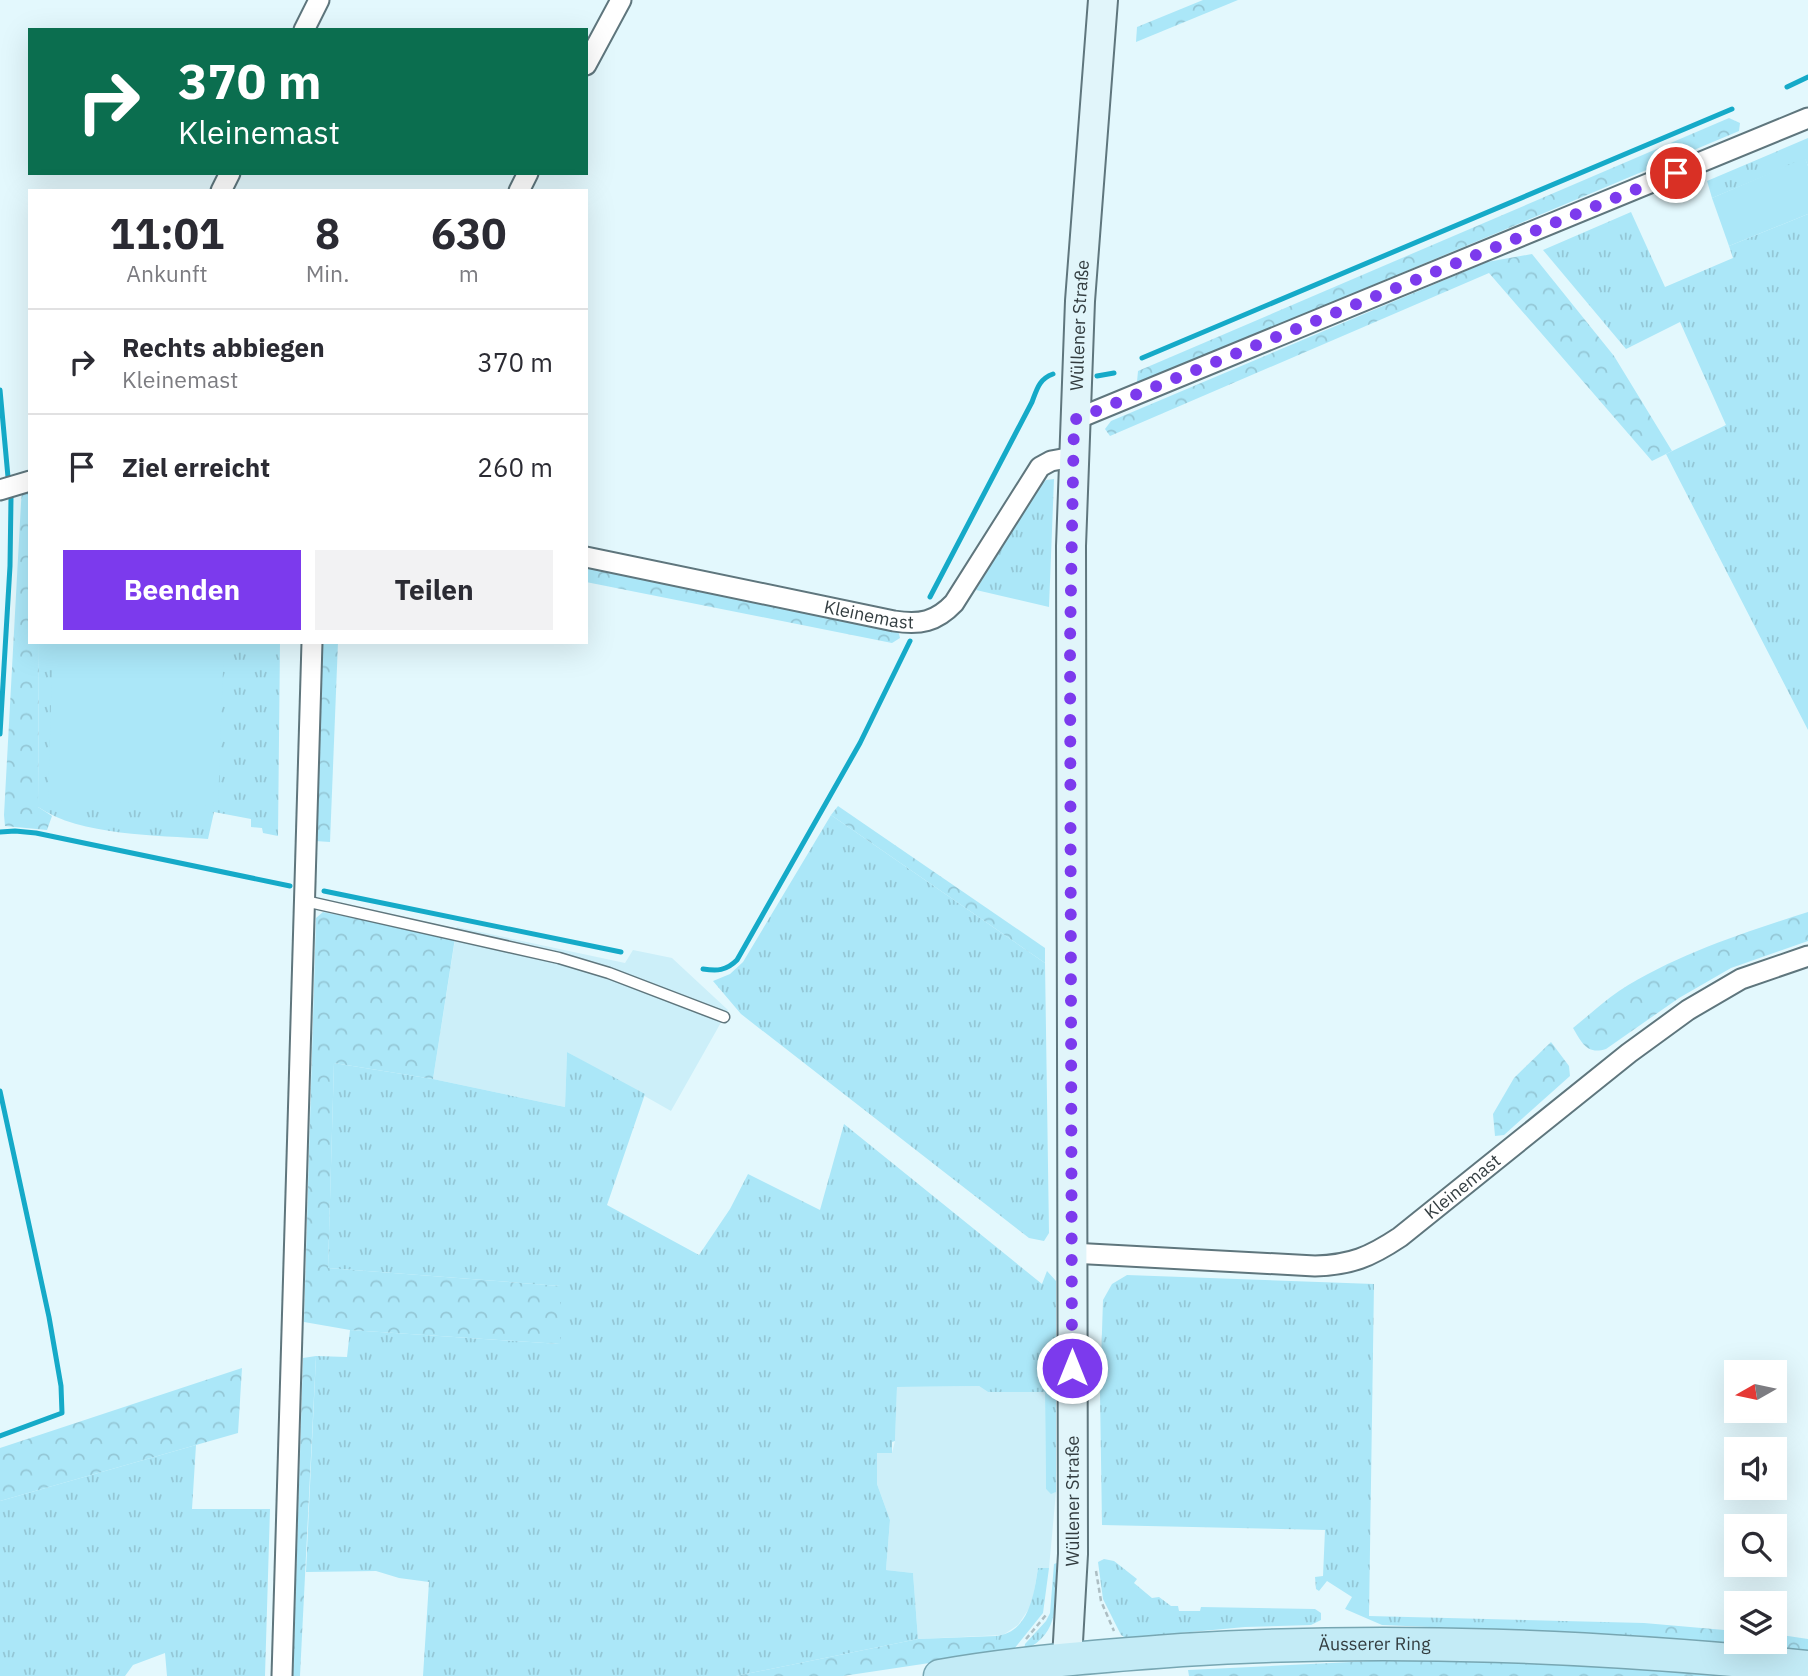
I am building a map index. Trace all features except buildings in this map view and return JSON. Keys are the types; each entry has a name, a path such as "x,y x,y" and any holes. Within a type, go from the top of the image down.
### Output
{"main road":[{"name":"Wüllener Straße","path":"1067,1659 1073,1554 1070,642 1073,457 1084,222 1103,0"},
{"name":"Äusserer Ring","path":"940,1676 1067,1659 1269,1645 1455,1643 1650,1653 1808,1667"}],"street":[{"path":"305,28 319,0"},
{"path":"588,61 621,0"},
{"path":"1074,420 1808,118"},
{"name":"Kleinemast","path":"588,557 894,621 923,623 944,614 954,603 1040,467 1051,461 1073,457"},
{"path":"0,490 28,482"},
{"path":"282,1676 312,644"},
{"name":"Kleinemast","path":"1072,1253 1315,1266 1342,1265 1372,1255 1400,1237 1629,1053 1688,1010 1741,979 1808,956"}],"lane":[{"path":"305,901 559,958 610,974 724,1017"}],"shaded area":[{"path":"457,927 625,963 633,950 672,958 728,1010 671,1111 567,1052 565,1107 433,1079"},
{"path":"979,1386 988,1392 1045,1392 1046,1489 1051,1493 1056,1492 1049,1568 1038,1568 1032,1604 1018,1625 1003,1635 918,1639 913,1573 886,1570 890,1520 877,1484 877,1453 892,1453 897,1387"}],"green space":[{"path":"1203,0 1238,0 1136,42 1137,27"},
{"path":"1729,118 1740,123 1739,131 1145,381 1137,382 1138,371"},
{"path":"1808,138 1808,166 1805,159 1712,198 1707,181"},
{"path":"1805,158 1808,166 1808,214 1729,246 1712,198"},
{"path":"1631,212 1665,287 1733,258 1729,246 1808,214 1808,730 1666,454 1726,425 1680,322 1626,349 1543,250"},
{"path":"1532,254 1614,356 1672,451 1652,461 1489,273 1110,436 1105,429 1111,421 1487,262"},
{"path":"1054,479 1049,607 976,590 1036,490 1046,480"},
{"path":"28,490 28,644 39,644 38,807 52,816 47,830 5,826 4,815 22,491"},
{"path":"588,564 898,630 900,638 892,643 588,582"},
{"path":"39,644 280,644 278,836 263,833 262,828 251,827 251,819 214,812 208,839 97,829 55,817 38,807"},
{"path":"53,644 224,644 218,806 48,800"},
{"path":"320,644 338,644 330,842 315,841"},
{"path":"838,806 1045,948 1045,963 831,815"},
{"path":"831,815 1045,963 1049,1233 1044,1241 1029,1238 741,1014 713,981 730,974 743,962"},
{"path":"323,912 455,938 433,1079 334,1063 328,1268 560,1286 560,1344 350,1330 304,1322 316,918"},
{"path":"1808,912 1808,941 1731,968 1679,998 1606,1049 1590,1049 1582,1043 1573,1028 1619,991 1664,966 1735,936"},
{"path":"1551,1042 1569,1066 1570,1076 1504,1135 1495,1136 1493,1114 1514,1078"},
{"path":"567,1052 645,1094 607,1205 699,1255 730,1209 748,1174 820,1210 844,1124 1042,1284 1047,1271 1056,1281 1056,1492 1051,1494 1046,1489 1045,1392 988,1392 979,1386 897,1387 895,1441 892,1442 892,1453 877,1453 877,1484 890,1520 886,1570 913,1573 918,1639 736,1676 423,1676 429,1582 399,1578 376,1571 306,1572 316,1356 347,1357 350,1330 560,1344 560,1286 328,1268 334,1063 433,1079 565,1107"},
{"path":"1127,1275 1374,1284 1369,1616 1644,1623 1644,1636 1382,1625 1345,1609 1352,1597 1327,1581 1319,1591 1316,1589 1315,1577 1323,1576 1325,1530 1102,1525 1100,1393 1103,1300 1112,1284"},
{"path":"316,1356 300,1676 293,1676 303,1358"},
{"path":"242,1368 238,1433 0,1501 0,1448"},
{"path":"196,1445 192,1509 270,1509 265,1676 167,1676 165,1653 133,1665 125,1676 0,1676 0,1501"},
{"path":"1104,1559 1114,1561 1137,1579 1134,1583 1152,1598 1159,1597 1171,1606 1178,1606 1179,1611 1200,1611 1201,1607 1315,1609 1321,1613 1321,1620 1311,1625 1245,1627 1126,1638 1121,1635 1103,1599 1098,1562"},
{"path":"1057,1563 1056,1602 1051,1625 1045,1635 1024,1650 1025,1644 1050,1613 1054,1564"},
{"path":"1038,1568 1049,1568 1043,1613 1014,1649 996,1653 996,1636 1016,1628 1028,1611"},
{"path":"1644,1623 1724,1630 1724,1642 1644,1636"},
{"path":"996,1636 996,1653 843,1676 736,1676 918,1639"},
{"path":"1787,1636 1808,1639 1808,1652 1787,1649"},
{"path":"1412,1659 1515,1659 1763,1676 1189,1676 1188,1670"}],"waterway":[{"path":"1787,87 1808,77"},
{"path":"1142,358 1732,109"},
{"path":"1097,376 1114,373"},
{"path":"930,597 1039,385 1053,374"},
{"path":"0,390 8,477"},
{"path":"0,734 10,566 11,498"},
{"path":"703,969 721,969 737,960 860,743 910,641"},
{"path":"0,832 36,833 290,886"},
{"path":"324,891 621,952"},
{"path":"0,1091 49,1317 61,1386 62,1413 0,1436"}],"route":[{"path":"1072,1368 1070,642 1074,420 1676,173"}]}
